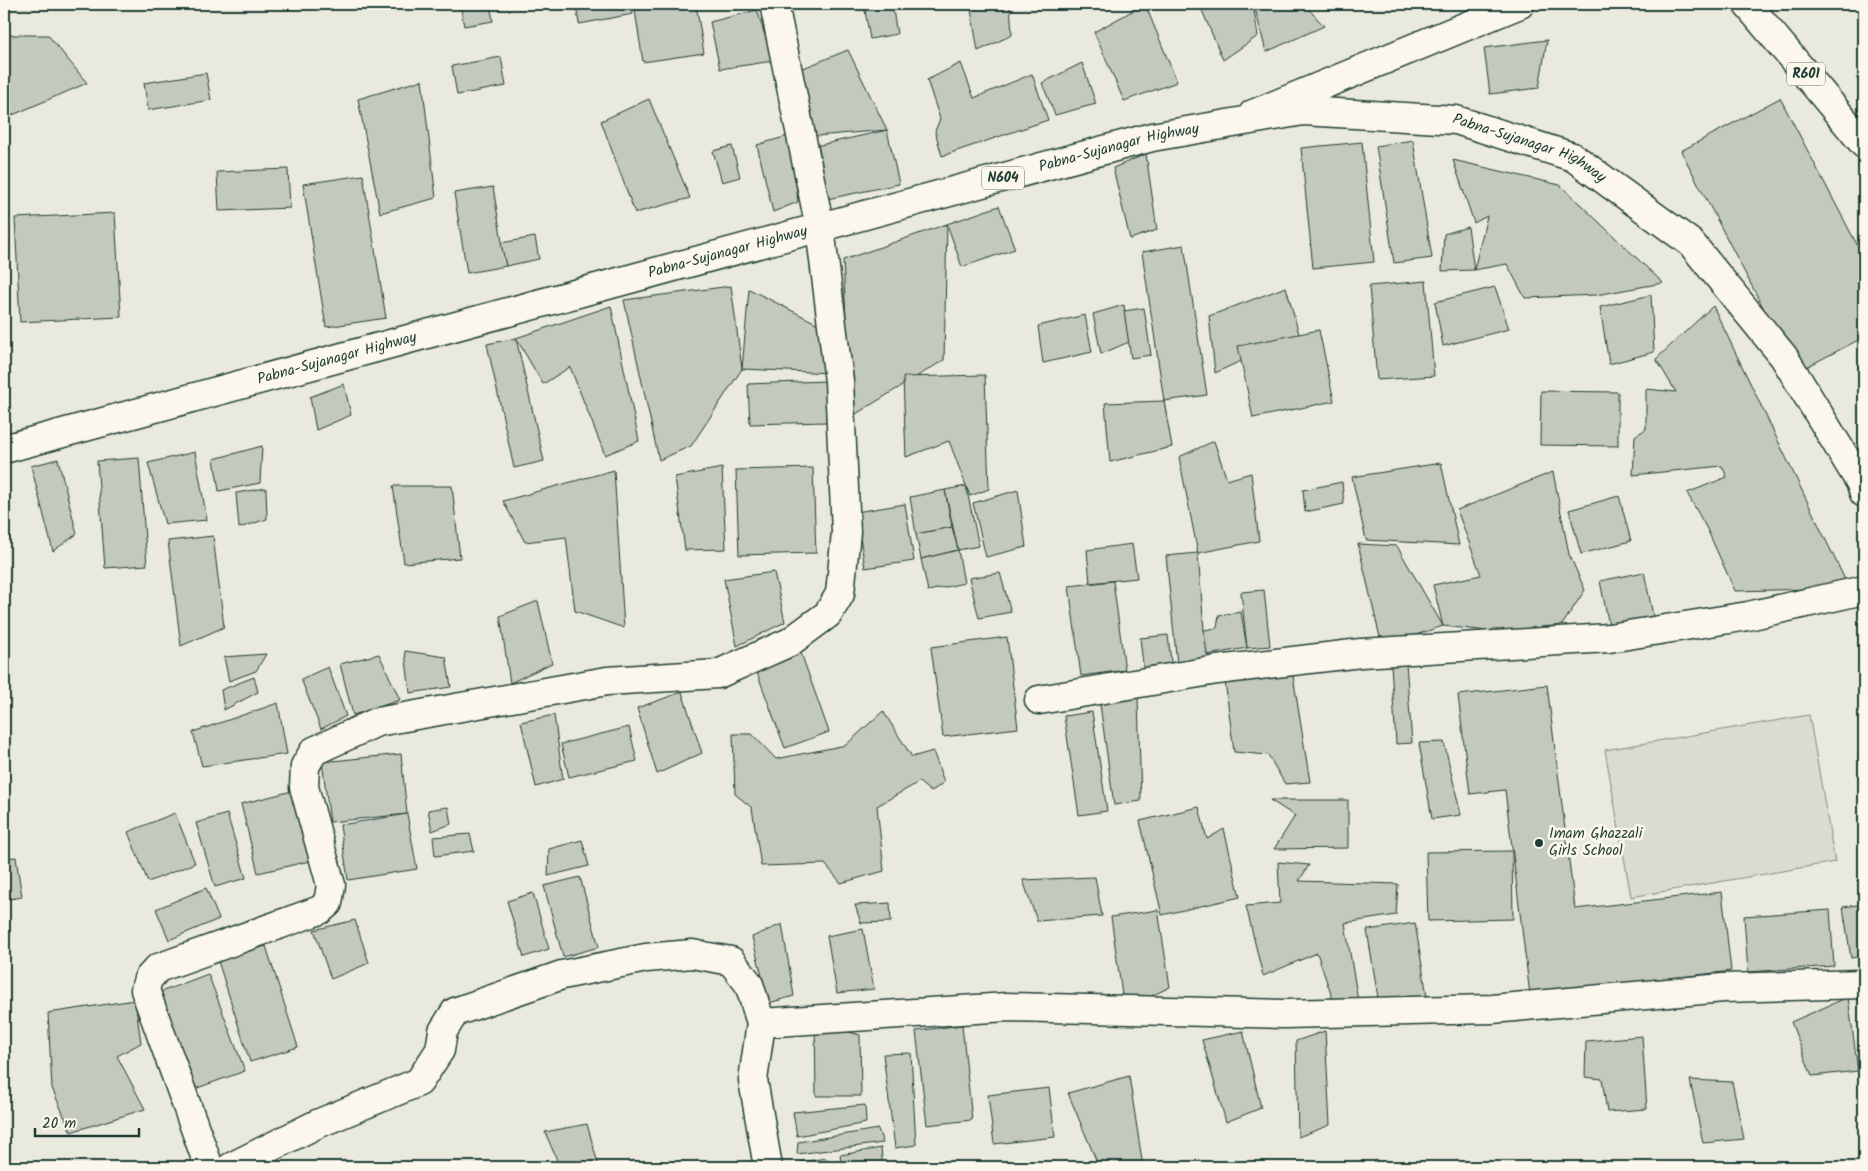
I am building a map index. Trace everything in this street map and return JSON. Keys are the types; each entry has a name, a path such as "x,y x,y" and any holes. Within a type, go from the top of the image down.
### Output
{"main road":[{"path":"209,1167 145,990 148,979 158,968 320,910 328,903 331,885 304,787 305,766 314,751 377,722 607,681 718,674 790,642 828,614 840,594 846,532 839,381 820,228 774,4"},
{"path":"1229,124 1520,4"},
{"name":"R601","path":"1747,4 1864,144"},
{"name":"Pabna-Sujanagar Highway","path":"4,449 1152,137 1303,112 1456,120 1574,157 1691,243 1784,357 1863,480"},
{"path":"1039,700 1217,670 1360,653 1609,638 1748,616 1864,590"},
{"path":"231,1167 317,1124 419,1082 440,1050 443,1031 455,1012 562,975 646,958 692,954 731,961 749,984 761,1023 753,1080 768,1167"},
{"path":"761,1023 1007,1007 1284,1014 1492,1009 1723,988 1864,984"}],"shaded area":[{"path":"4,4 1864,4 1864,1167 4,1167"},
{"path":"1809,715 1835,862 1631,897 1605,750"}],"building":[{"path":"460,4 490,4 493,21 464,26"},
{"path":"576,4 631,4 633,14 579,24"},
{"path":"634,4 696,4 704,53 643,62"},
{"path":"892,4 897,34 870,39 864,5"},
{"path":"970,4 1010,4 1012,35 978,51"},
{"path":"1145,4 1177,82 1124,101 1094,32"},
{"path":"1214,4 1253,4 1258,36 1223,60 1201,8"},
{"path":"1254,4 1304,4 1324,26 1266,52"},
{"path":"1414,4 1428,4 1419,10"},
{"path":"757,10 773,61 720,69 710,22"},
{"path":"4,35 48,35 87,83 8,117 4,79"},
{"path":"1547,40 1539,88 1490,94 1484,48"},
{"path":"848,50 887,130 816,136 796,71"},
{"path":"501,57 506,86 457,95 452,66"},
{"path":"961,63 974,98 1032,74 1048,120 942,156 935,131 940,119 927,80"},
{"path":"1082,63 1096,104 1055,115 1042,83"},
{"path":"206,73 211,100 148,110 144,83"},
{"path":"422,80 436,198 380,213 358,99"},
{"path":"1780,98 1864,258 1864,337 1797,372 1681,151"},
{"path":"649,99 690,198 635,213 601,121"},
{"path":"887,130 899,184 827,199 816,146"},
{"path":"791,135 798,202 773,212 757,145"},
{"path":"1413,140 1432,258 1394,263 1376,146"},
{"path":"1362,142 1374,262 1313,268 1301,148"},
{"path":"732,146 740,177 722,182 713,151"},
{"path":"1146,154 1157,230 1130,239 1113,168"},
{"path":"1453,160 1560,185 1663,283 1596,295 1525,298 1507,264 1474,270 1487,216 1474,223"},
{"path":"288,169 290,208 219,211 217,172"},
{"path":"363,175 386,318 326,327 303,184"},
{"path":"493,187 506,266 467,273 454,193"},
{"path":"999,206 1015,249 962,267 947,224"},
{"path":"115,213 121,317 20,322 15,218"},
{"path":"947,224 944,360 851,417 843,260"},
{"path":"1468,227 1474,270 1442,271 1444,234"},
{"path":"535,237 539,259 506,266 501,243"},
{"path":"1184,245 1207,395 1164,401 1142,252"},
{"path":"1426,281 1434,376 1377,380 1369,286"},
{"path":"731,286 742,369 691,446 659,460 624,300"},
{"path":"1286,287 1299,334 1215,373 1209,316"},
{"path":"1495,287 1509,329 1443,346 1435,302"},
{"path":"749,289 826,328 831,373 742,369"},
{"path":"1651,295 1654,352 1609,364 1600,307"},
{"path":"1124,305 1129,342 1101,354 1093,314"},
{"path":"611,306 639,441 605,455 570,367 543,384 516,338"},
{"path":"1713,306 1849,588 1735,591 1707,529 1687,493 1727,477 1722,466 1633,475 1635,436 1646,429 1646,389 1676,392 1656,359"},
{"path":"1144,308 1151,355 1131,358 1124,311"},
{"path":"1085,315 1092,352 1043,363 1038,326"},
{"path":"1319,330 1334,401 1253,418 1238,346"},
{"path":"516,338 544,461 514,468 487,344"},
{"path":"985,375 989,489 970,496 949,441 906,457 903,377"},
{"path":"825,381 827,422 750,424 748,384"},
{"path":"344,384 351,415 316,430 310,397"},
{"path":"1541,391 1618,392 1618,446 1540,445"},
{"path":"1164,401 1172,447 1110,462 1105,403"},
{"path":"1214,441 1227,480 1251,473 1259,541 1198,553 1179,457"},
{"path":"262,446 260,483 219,491 214,459"},
{"path":"195,452 207,520 165,524 148,463"},
{"path":"139,458 147,565 105,568 97,461"},
{"path":"58,459 77,534 53,551 31,466"},
{"path":"1441,463 1459,545 1366,540 1352,477"},
{"path":"722,468 726,549 685,550 675,477"},
{"path":"813,468 816,553 739,555 736,470"},
{"path":"614,470 624,628 575,611 566,537 525,542 503,501"},
{"path":"1553,472 1569,554 1585,590 1562,625 1496,632 1443,626 1433,585 1481,575 1457,510"},
{"path":"1342,482 1344,504 1305,512 1303,490"},
{"path":"393,486 452,486 460,558 404,563"},
{"path":"966,486 979,546 958,550 945,490"},
{"path":"266,488 267,519 239,528 236,493"},
{"path":"945,490 952,527 916,534 910,497"},
{"path":"1018,490 1026,547 986,557 973,503"},
{"path":"1619,496 1631,541 1581,554 1569,510"},
{"path":"905,504 914,561 865,568 856,512"},
{"path":"952,527 958,550 921,559 916,534"},
{"path":"213,536 224,627 181,646 168,541"},
{"path":"1132,544 1137,578 1090,583 1087,550"},
{"path":"1358,544 1397,546 1443,626 1382,646"},
{"path":"958,550 964,583 928,591 921,559"},
{"path":"1198,553 1204,630 1209,661 1177,664 1166,556"},
{"path":"774,572 785,622 737,646 724,579"},
{"path":"1644,572 1654,620 1610,630 1600,581"},
{"path":"1000,573 1011,612 979,618 969,578"},
{"path":"1113,581 1125,670 1081,676 1069,586"},
{"path":"1264,590 1270,646 1247,648 1241,592"},
{"path":"538,601 552,663 510,683 500,616"},
{"path":"1241,612 1247,648 1207,655 1204,630 1217,628 1219,615"},
{"path":"1168,635 1172,670 1144,673 1140,638"},
{"path":"1007,637 1018,728 943,737 931,647"},
{"path":"405,651 446,657 451,687 410,693"},
{"path":"801,653 829,732 785,748 756,670"},
{"path":"266,654 256,671 229,681 224,657"},
{"path":"379,654 400,700 353,715 340,664"},
{"path":"1406,663 1412,743 1396,744 1391,664"},
{"path":"328,667 346,716 321,729 301,679"},
{"path":"1293,676 1310,782 1285,784 1268,755 1234,752 1225,681"},
{"path":"254,677 258,692 224,710 221,690"},
{"name":"Imam Ghazzali Girls School","path":"1547,685 1575,909 1722,892 1731,971 1530,995 1505,790 1470,794 1458,695"},
{"path":"682,692 702,753 657,774 637,708"},
{"path":"1099,697 1138,697 1141,801 1114,805"},
{"path":"278,703 287,754 202,766 193,732"},
{"path":"883,711 912,757 933,751 944,782 931,792 919,782 877,806 884,871 841,883 825,864 761,866 752,808 735,794 733,734 752,734 776,759 846,745"},
{"path":"1092,712 1107,811 1079,815 1064,716"},
{"path":"554,715 563,779 536,787 521,722"},
{"path":"629,727 637,761 569,777 561,744"},
{"path":"1444,742 1461,815 1432,819 1419,743"},
{"path":"401,754 407,814 330,822 322,762"},
{"path":"292,791 310,861 258,873 241,804"},
{"path":"1270,800 1348,800 1348,848 1274,849 1295,816"},
{"path":"448,807 451,824 432,831 428,810"},
{"path":"1199,807 1207,839 1224,829 1240,897 1162,915 1140,821"},
{"path":"175,813 195,863 148,882 128,832"},
{"path":"227,814 246,878 215,887 196,823"},
{"path":"407,814 417,869 348,880 340,825"},
{"path":"470,834 474,851 435,856 433,837"},
{"path":"582,840 589,866 548,876 549,849"},
{"path":"1512,851 1513,919 1428,921 1426,852"},
{"path":"16,857 22,897 4,900 4,858"},
{"path":"1278,862 1309,865 1299,881 1398,884 1396,915 1345,923 1359,1007 1335,1006 1317,953 1263,976 1246,906 1280,903"},
{"path":"580,877 599,947 563,957 544,886"},
{"path":"1095,877 1102,916 1037,921 1023,880"},
{"path":"206,888 219,919 169,940 156,909"},
{"path":"533,893 549,949 524,957 507,901"},
{"path":"890,903 891,922 861,923 855,905"},
{"path":"1864,904 1864,956 1851,958 1843,907"},
{"path":"1158,910 1170,987 1124,1009 1111,917"},
{"path":"1830,910 1834,966 1748,972 1744,916"},
{"path":"355,920 369,963 331,979 314,930"},
{"path":"1415,923 1428,1002 1380,1010 1367,930"},
{"path":"782,924 794,996 769,1003 752,937"},
{"path":"863,929 874,989 837,993 827,936"},
{"path":"266,946 298,1047 250,1062 218,961"},
{"path":"208,974 245,1071 186,1092 150,996"},
{"path":"1848,997 1858,1071 1812,1076 1791,1022"},
{"path":"135,1000 141,1043 117,1056 145,1109 71,1132 52,1088 48,1013"},
{"path":"815,1023 860,1035 861,1096 816,1096"},
{"path":"962,1025 972,1120 927,1125 916,1031"},
{"path":"1243,1031 1261,1108 1226,1122 1202,1040"},
{"path":"1325,1031 1330,1125 1298,1137 1296,1041"},
{"path":"1642,1036 1647,1109 1607,1112 1602,1079 1585,1077 1586,1041"},
{"path":"911,1053 916,1145 895,1148 883,1054"},
{"path":"1129,1076 1143,1167 1099,1167 1068,1093"},
{"path":"1690,1080 1732,1082 1744,1139 1703,1143"},
{"path":"1049,1088 1055,1137 994,1144 988,1095"},
{"path":"865,1105 866,1123 797,1136 793,1112"},
{"path":"587,1124 599,1167 560,1167 545,1132"},
{"path":"878,1129 883,1143 797,1154 798,1142"},
{"path":"881,1148 883,1167 842,1167 840,1155"},
{"path":"826,1158 827,1167 803,1167 801,1162"}],"place":[{"name":"Imam Ghazzali Girls School","path":"1539,843"}]}
